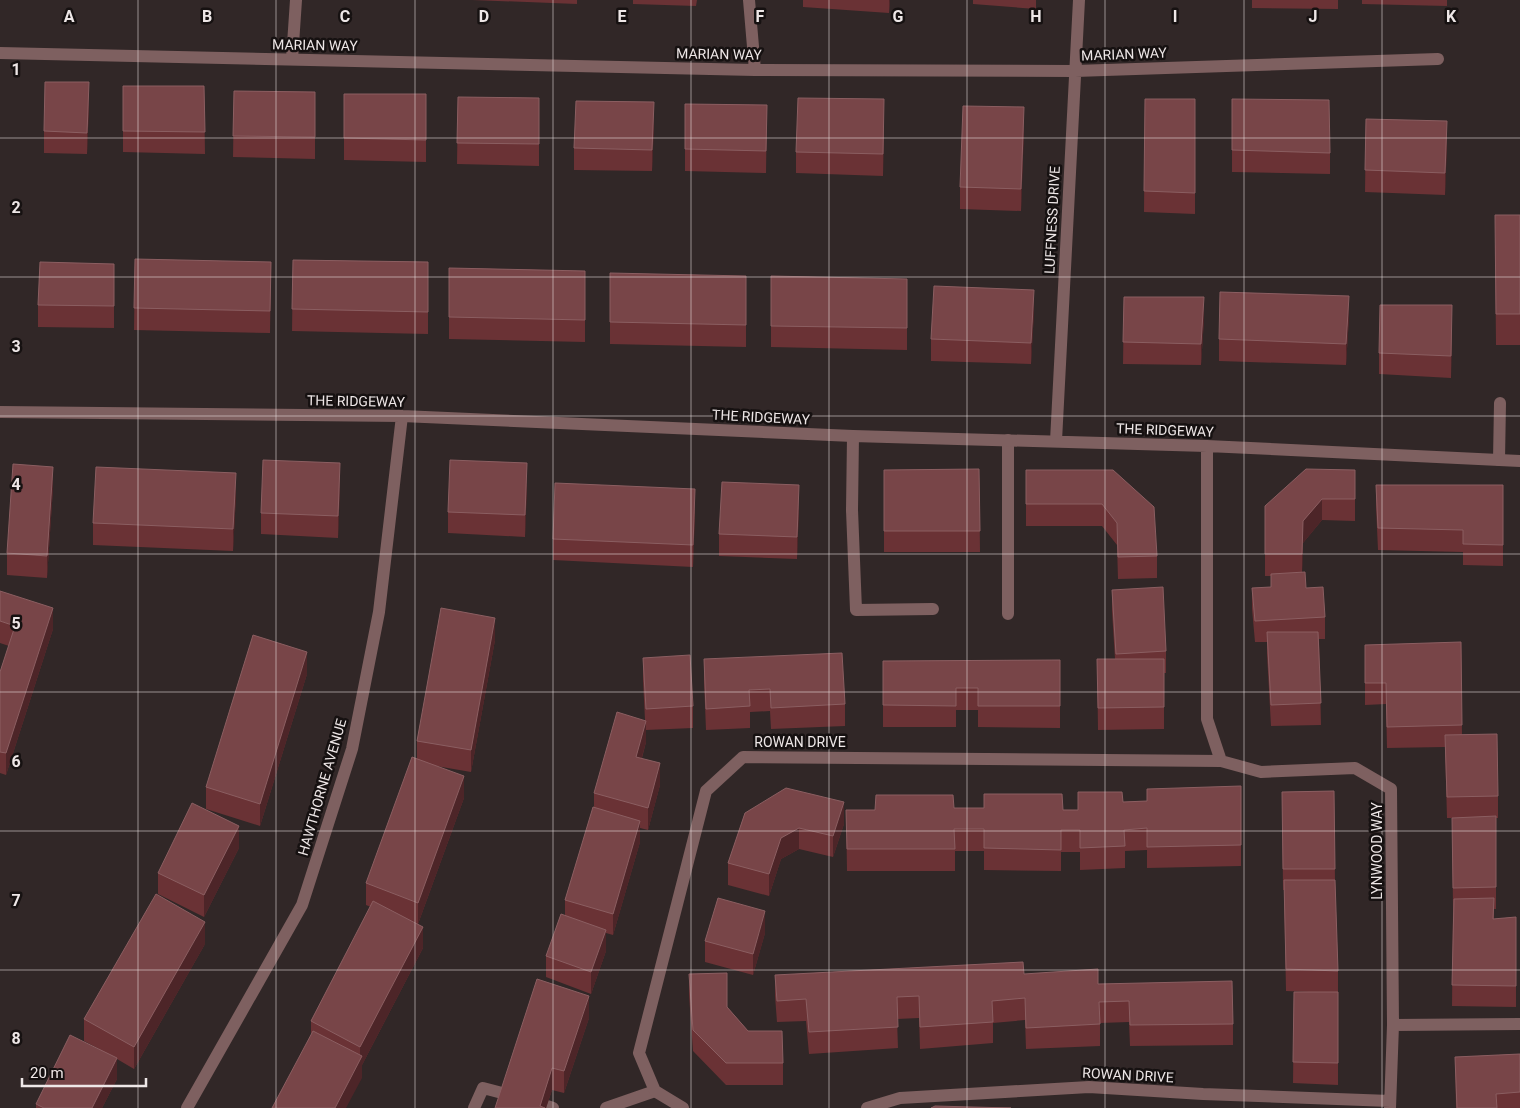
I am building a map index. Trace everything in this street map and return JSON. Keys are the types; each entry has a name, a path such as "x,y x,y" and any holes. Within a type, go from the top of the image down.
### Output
{"street":[{"path":"292,59 296,0"},
{"path":"749,0 755,70"},
{"name":"LUFFNESS DRIVE","path":"1056,441 1079,0"},
{"name":"MARIAN WAY","path":"0,53 755,70 1075,71 1438,59"},
{"path":"1499,460 1500,403"},
{"name":"THE RIDGEWAY","path":"0,412 402,416 853,436 1207,446 1520,461"},
{"name":"HAWTHORNE AVENUE","path":"187,1108 302,905 352,749 379,612 402,416"},
{"path":"853,436 852,510 856,610 933,609"},
{"path":"1008,440 1008,614"},
{"path":"1207,446 1207,719 1221,761"},
{"name":"ROWAN DRIVE","path":"655,1091 639,1054 706,791 743,757 1221,761"},
{"name":"LYNWOOD WAY","path":"1221,761 1262,772 1355,768 1391,789 1393,1025 1390,1105"},
{"path":"1393,1025 1520,1024"},
{"name":"ROWAN DRIVE","path":"867,1108 900,1098 1089,1087 1390,1105"},
{"path":"474,1108 482,1088 506,1094"},
{"path":"606,1108 655,1091 683,1108"}],"building":[{"path":"45,82 89,82 87,133 44,131"},
{"path":"123,86 204,86 205,132 123,131"},
{"path":"234,91 315,92 315,137 233,136"},
{"path":"344,94 426,94 426,140 344,138"},
{"path":"458,97 539,98 539,144 457,143"},
{"path":"798,98 884,99 883,154 796,152"},
{"path":"1145,99 1195,99 1195,193 1144,191"},
{"path":"1232,99 1329,100 1330,153 1232,150"},
{"path":"576,101 654,102 652,150 574,148"},
{"path":"685,104 767,105 766,151 685,149"},
{"path":"963,106 1024,107 1021,189 960,187"},
{"path":"1366,119 1447,121 1445,173 1365,170"},
{"path":"1495,215 1520,215 1520,314 1496,314"},
{"path":"135,259 271,262 270,311 134,308"},
{"path":"293,260 428,262 428,312 292,309"},
{"path":"40,262 114,264 114,306 38,305"},
{"path":"449,268 585,271 585,320 449,317"},
{"path":"610,273 746,276 746,325 610,322"},
{"path":"771,276 907,279 907,328 771,326"},
{"path":"934,286 1034,290 1031,343 931,339"},
{"path":"1220,292 1349,296 1346,344 1219,339"},
{"path":"1124,297 1204,297 1201,344 1123,342"},
{"path":"1380,305 1452,305 1451,356 1379,353"},
{"path":"263,460 340,463 338,516 261,513"},
{"path":"450,460 527,463 525,515 448,512"},
{"path":"13,464 53,467 47,556 7,553"},
{"path":"96,467 236,473 233,529 93,523"},
{"path":"979,469 980,531 884,531 884,470"},
{"path":"1306,469 1355,470 1355,499 1322,499 1303,521 1302,554 1265,554 1265,506"},
{"path":"1026,470 1113,470 1154,507 1157,556 1118,557 1117,523 1102,504 1026,504"},
{"path":"722,482 799,485 797,537 719,534"},
{"path":"555,483 695,489 693,545 553,539"},
{"path":"1376,485 1503,485 1503,545 1463,544 1463,530 1378,528"},
{"path":"1305,572 1306,588 1323,587 1325,617 1255,621 1252,588 1271,587 1271,574"},
{"path":"1163,587 1166,651 1116,654 1112,590"},
{"path":"0,591 53,608 6,753 0,752 0,672 15,626 0,621"},
{"path":"441,608 495,618 471,750 417,741"},
{"path":"1267,632 1318,632 1321,703 1271,705"},
{"path":"253,635 307,652 260,804 206,787"},
{"path":"1461,642 1462,725 1387,727 1386,683 1365,683 1365,645"},
{"path":"842,653 845,704 771,708 770,689 749,690 750,706 706,709 704,659"},
{"path":"690,655 693,706 646,709 643,658"},
{"path":"1097,659 1164,659 1164,707 1098,708"},
{"path":"1060,660 1060,706 978,706 978,688 956,688 956,706 883,705 883,661"},
{"path":"617,712 646,721 636,757 660,763 648,808 594,793"},
{"path":"1497,734 1498,796 1447,797 1445,735"},
{"path":"412,757 464,776 418,903 366,883"},
{"path":"1241,786 1241,845 1147,847 1147,828 1124,830 1125,846 1080,848 1080,830 1061,830 1061,850 984,848 984,829 954,829 955,849 847,849 846,810 875,810 876,795 953,795 954,808 984,808 984,794 1062,794 1063,810 1078,810 1078,792 1122,792 1123,802 1147,801 1147,789"},
{"path":"786,788 844,802 833,836 799,828 781,838 769,874 728,863 745,813"},
{"path":"1334,791 1335,869 1283,869 1282,792"},
{"path":"192,803 239,826 204,895 158,873"},
{"path":"593,807 640,821 613,914 565,900"},
{"path":"1496,816 1496,887 1453,888 1452,818"},
{"path":"1284,880 1335,880 1338,971 1286,969"},
{"path":"156,894 205,922 134,1047 84,1019"},
{"path":"718,898 765,911 753,954 705,941"},
{"path":"1494,898 1493,919 1516,917 1516,986 1452,985 1454,899"},
{"path":"373,901 423,927 360,1047 311,1021"},
{"path":"561,914 606,930 591,972 546,956"},
{"path":"1023,962 1024,974 1098,969 1098,984 1232,981 1233,1024 1130,1025 1129,1001 1099,1002 1100,1024 1026,1028 1025,998 992,1001 993,1022 920,1027 919,996 897,997 898,1027 809,1032 806,999 777,1001 775,975"},
{"path":"727,973 727,1007 748,1031 782,1031 783,1063 726,1063 693,1030 689,974"},
{"path":"537,979 589,996 564,1071 552,1068 540,1106 545,1108 495,1108"},
{"path":"1294,992 1338,992 1338,1063 1293,1062"},
{"path":"313,1031 362,1056 335,1108 272,1108"},
{"path":"70,1035 117,1058 92,1108 44,1108 36,1104"},
{"path":"1520,1054 1520,1092 1496,1094 1497,1108 1457,1108 1455,1057"},
{"path":"935,1106 1011,1108 931,1108"}]}
